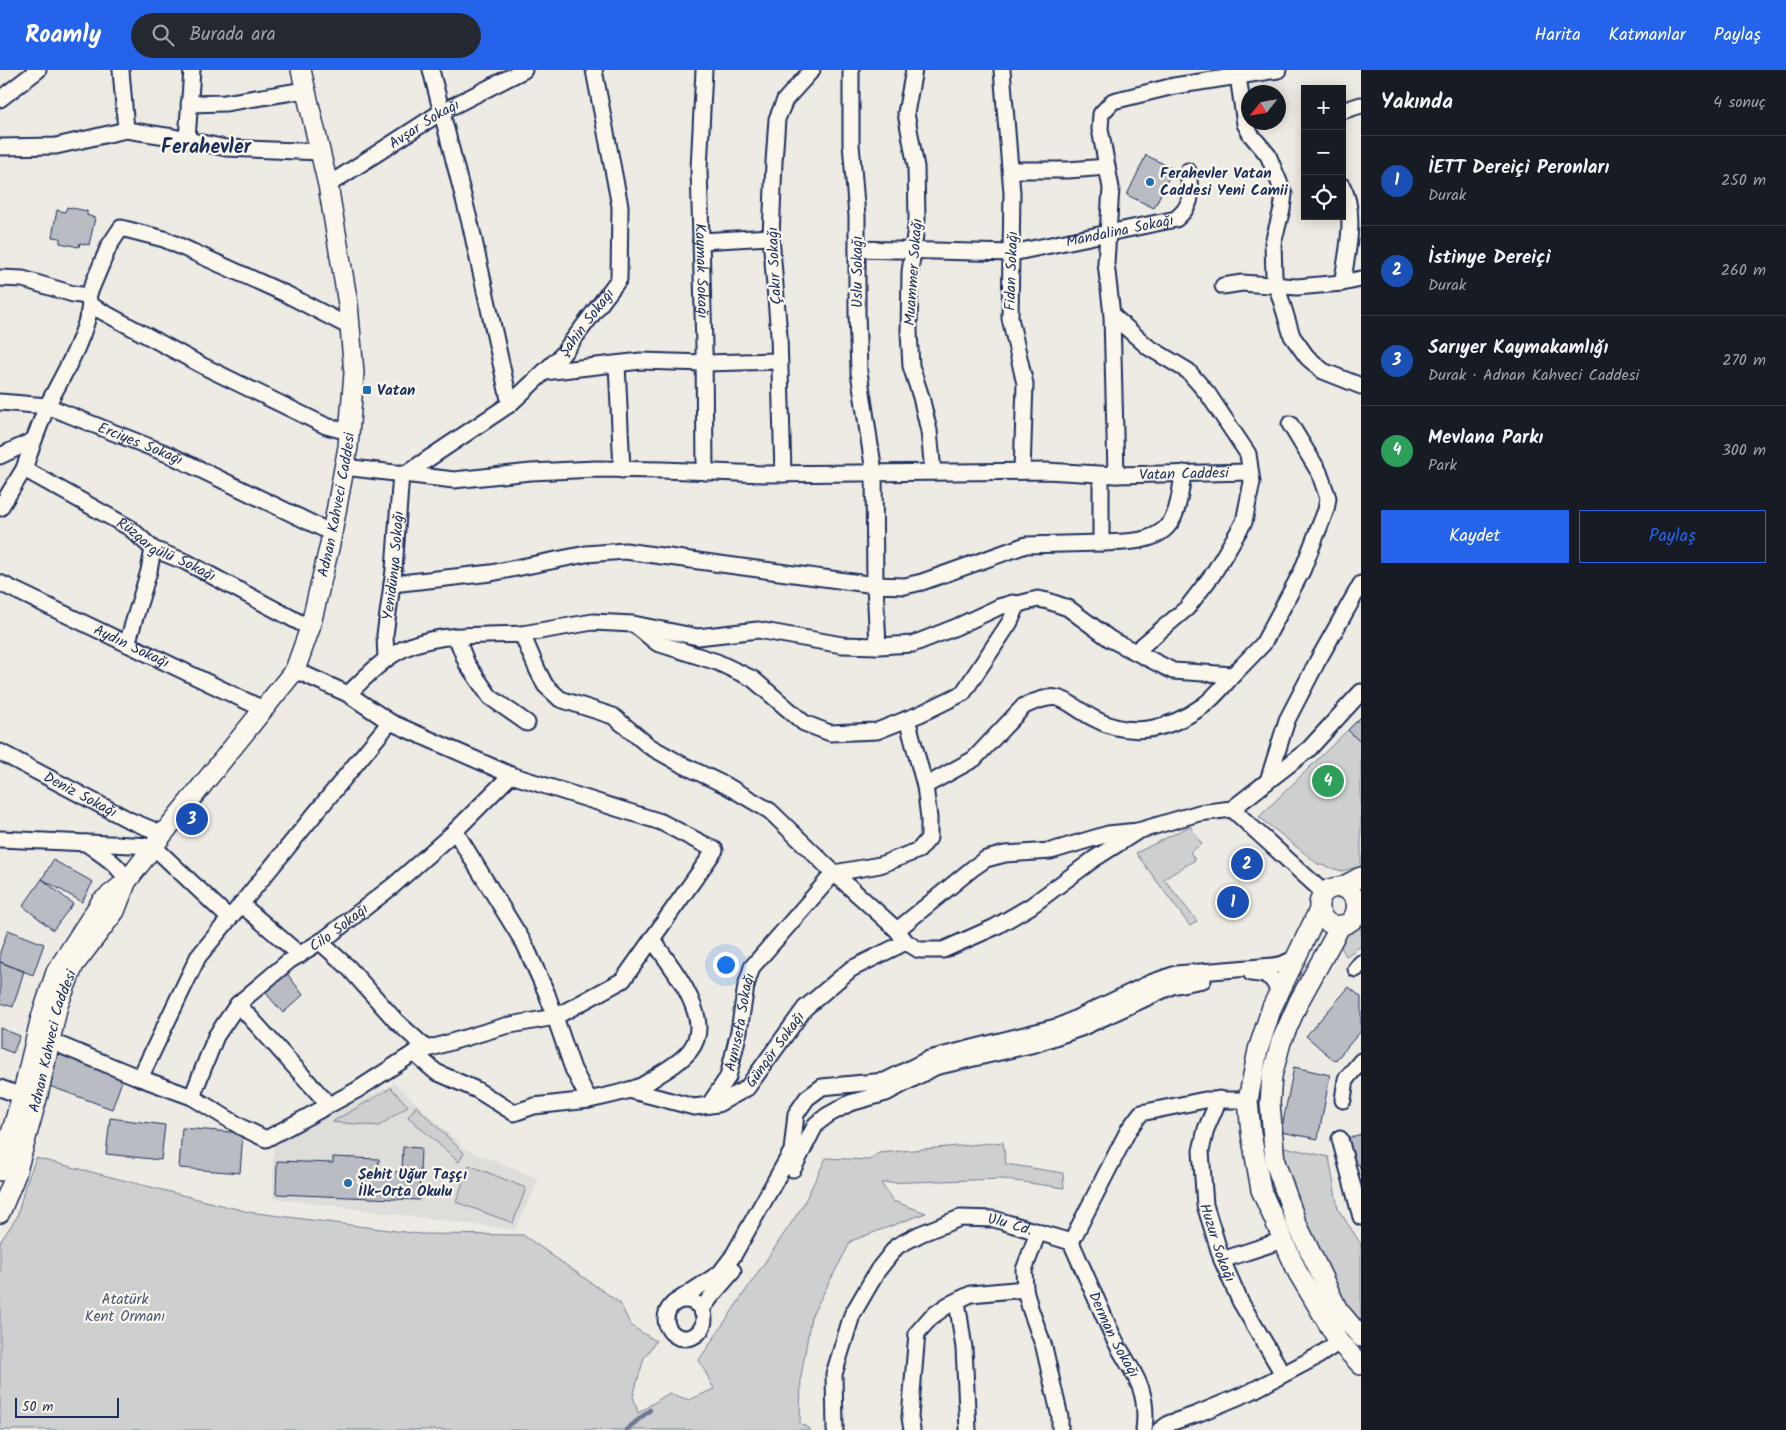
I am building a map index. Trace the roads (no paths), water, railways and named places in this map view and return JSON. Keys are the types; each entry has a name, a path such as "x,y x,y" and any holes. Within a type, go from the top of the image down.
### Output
{"main road":[{"name":"Adnan Kahveci Caddesi","path":"0,1171 22,1096 40,1021 56,972 102,902 126,881 295,670 310,628 332,533 344,467 354,373 348,304 328,185 301,70"},
{"path":"1361,877 1327,896 1272,1007 1258,1050 1248,1100 1251,1132 1261,1190 1307,1290 1339,1342 1361,1365"},
{"name":"Adnan Kahveci Caddesi","path":"0,1213 16,1174 38,1095 58,1005 74,965 115,911 126,881"},
{"path":"1327,896 1346,888 1355,897 1358,909 1299,1001 1281,1042 1272,1076 1270,1103 1275,1162 1296,1222 1338,1310 1361,1337"},
{"path":"1327,896 1324,920 1335,926 1351,919"}],"street":[{"path":"0,100 38,70"},
{"path":"120,70 126,130"},
{"path":"187,140 192,70"},
{"path":"431,70 472,227 510,404"},
{"name":"Avşar Sokağı","path":"328,185 442,112 524,70"},
{"name":"Şahin Sokağı","path":"404,473 510,404 561,356 619,279 620,206 594,70"},
{"name":"Kaymak Sokağı","path":"704,70 699,169 705,363 705,472"},
{"name":"Çakır Sokağı","path":"783,474 779,335 771,237 777,119 785,100 812,70"},
{"name":"Uslu Sokağı","path":"851,70 851,144 857,216 859,372 874,472 875,585 878,646"},
{"name":"Muammer Sokağı","path":"914,70 906,113 916,167 917,219 910,272 909,324 911,366 929,431 933,472"},
{"name":"Fidan Sokağı","path":"1002,70 1012,192 1010,318 1025,384 1022,471"},
{"path":"1179,85 1195,70"},
{"path":"1101,543 1116,413 1112,361 1112,315 1106,263 1111,188 1100,130 1101,114 1113,101 1179,85 1280,70"},
{"path":"1238,76 1245,124 1251,135 1268,155 1284,194 1273,243 1274,277 1292,336 1307,357 1324,371 1361,386"},
{"path":"190,104 225,103 305,90"},
{"path":"1346,109 1361,105"},
{"path":"0,147 56,146 126,130 226,148 321,152"},
{"path":"1010,170 1068,170 1107,167"},
{"name":"Mandalina Sokağı","path":"857,249 1012,252 1176,219 1186,211 1190,201 1188,171"},
{"path":"1342,283 1349,246 1350,216 1346,196"},
{"path":"0,508 24,469 47,406 69,364 88,317 89,301 109,246 121,228 164,239 286,294 350,326"},
{"path":"701,240 771,237"},
{"path":"0,278 23,279 73,294 89,301 205,367 326,426 349,432"},
{"path":"1223,286 1242,283 1297,287 1342,283 1361,279"},
{"path":"1112,315 1148,347 1188,371 1203,388 1248,454 1252,482 1244,522 1213,574 1187,608 1136,651"},
{"path":"544,372 641,361 705,363 779,361"},
{"path":"617,364 622,470"},
{"name":"Erciyes Sokağı","path":"0,402 47,406 170,455 332,533"},
{"path":"925,786 974,759 1024,706 1035,702 1053,697 1063,699 1094,719 1126,730 1162,728 1183,718 1205,704 1262,644 1302,571 1326,510 1328,498 1319,472 1290,424"},
{"path":"0,456 34,440"},
{"name":"Vatan Caddesi","path":"344,467 454,480 531,472 622,470 783,474 1046,471 1109,475 1250,472"},
{"name":"Rüzgargülü Sokağı","path":"24,469 130,528 153,549 186,562 310,628"},
{"name":"Yenidünya Sokağı","path":"386,659 385,635 404,473"},
{"path":"392,584 492,573 586,554 625,551 875,585 905,586 1026,545 1144,541 1163,530 1173,518 1176,512 1183,473"},
{"path":"126,644 149,571 153,549"},
{"name":"Aydın Sokağı","path":"0,583 264,709"},
{"path":"1268,781 1287,720 1361,584"},
{"path":"348,694 396,652 426,641 456,636 522,634 593,622 633,624 698,636 758,630 842,645 878,646 913,644 999,608 1013,603 1018,604 1038,599 1068,608 1110,639 1173,671 1233,675"},
{"path":"633,624 656,643 717,662 752,679 804,724 830,733 877,731 964,693 1010,622 1018,604"},
{"path":"522,634 545,685 560,699 613,716 649,746 681,764 729,786 770,811 901,936 919,950 943,950 995,927 1031,906 1094,859 1138,831 1199,813 1232,809 1309,749 1361,692"},
{"path":"456,636 467,664 490,697 526,723"},
{"path":"50,1041 192,1097 243,1128 266,1139 357,1090 420,1051 505,1026 555,1017 622,980 715,850 661,822 511,775 390,722 348,694 295,670"},
{"path":"834,873 880,865 919,850 929,838 929,818 925,786 907,719"},
{"path":"140,1078 198,957 390,722"},
{"name":"Deniz Sokağı","path":"0,752 130,820 158,840"},
{"name":"Cilo Sokağı","path":"192,1097 216,1036 238,1004 394,885 455,831 511,775"},
{"path":"1232,809 1327,896"},
{"path":"455,831 525,944 538,971 573,1069 589,1100"},
{"name":"Güngör Sokağı","path":"629,1090 694,1107 718,1104 747,1088 805,1008 851,969 901,936 972,868 986,859 1005,854 1051,851 1108,834 1138,831"},
{"path":"0,839 86,843 158,840 230,918"},
{"path":"86,843 114,863 120,869 126,881"},
{"name":"Aynısefa Sokağı","path":"709,1105 728,1077 739,1032 746,986 752,967 834,873"},
{"path":"241,904 300,955"},
{"path":"320,942 348,967 395,1020 436,1072 477,1090 514,1113 534,1106 589,1100 629,1090 641,1086 682,1061 692,1048 698,1034 696,1015 675,970 652,938"},
{"path":"674,1303 687,1300 693,1302 701,1310 703,1322 698,1332 688,1338 682,1338 671,1332 666,1320 669,1308 674,1303 720,1273 733,1256 792,1151 796,1114 807,1098 822,1087 885,1081 929,1059 1060,1026 1150,983 1176,974 1273,966 1296,958"},
{"path":"701,1310 744,1258 816,1124 828,1115 850,1103 886,1093 935,1067 1035,1044 1081,1028 1172,986 1247,973 1267,975 1273,980 1280,992"},
{"path":"238,1004 329,1105"},
{"path":"1343,1100 1346,1079 1361,1061"},
{"path":"0,1088 22,1096"},
{"name":"Huzur Sokağı","path":"1219,1099 1206,1129 1201,1151 1206,1204 1222,1260 1240,1302 1283,1374"},
{"path":"1072,1242 1128,1129 1141,1113 1205,1100 1248,1100"},
{"path":"1340,1139 1361,1217"},
{"name":"Ulu Cd.","path":"835,1430 834,1374 852,1314 878,1270 897,1246 920,1234 960,1218 994,1219 1072,1242"},
{"path":"1036,1232 1036,1238 1024,1270 1025,1289 1044,1347 1060,1417 1060,1430"},
{"path":"1222,1260 1283,1240"},
{"name":"Derman Sokağı","path":"1072,1242 1111,1333 1140,1384 1146,1418 1144,1430"},
{"path":"912,1430 910,1416 917,1333 931,1317 948,1305 972,1294 1025,1289"},
{"path":"957,1301 964,1348 968,1430"},
{"path":"1160,1430 1170,1423 1250,1392 1318,1356 1339,1342"}],"waterway":[{"path":"626,1430 650,1410"}],"place":[{"name":"Ferahevler Vatan Caddesi Yeni Camii","path":"1150,182"},
{"name":"Vatan","path":"367,390"},
{"name":"Mevlana Parkı","path":"1328,781"},
{"name":"Sarıyer Kaymakamlığı","path":"192,819"},
{"name":"İstinye Dereiçi","path":"1247,864"},
{"name":"İETT Dereiçi Peronları","path":"1233,902"},
{"name":"Şehit Uğur Taşçı İlk-Orta Okulu","path":"348,1183"}],"district":[{"name":"Ferahevler","path":"206,146"}],"park label":[{"name":"Atatürk Kent Ormanı","path":"125,1308"}]}
